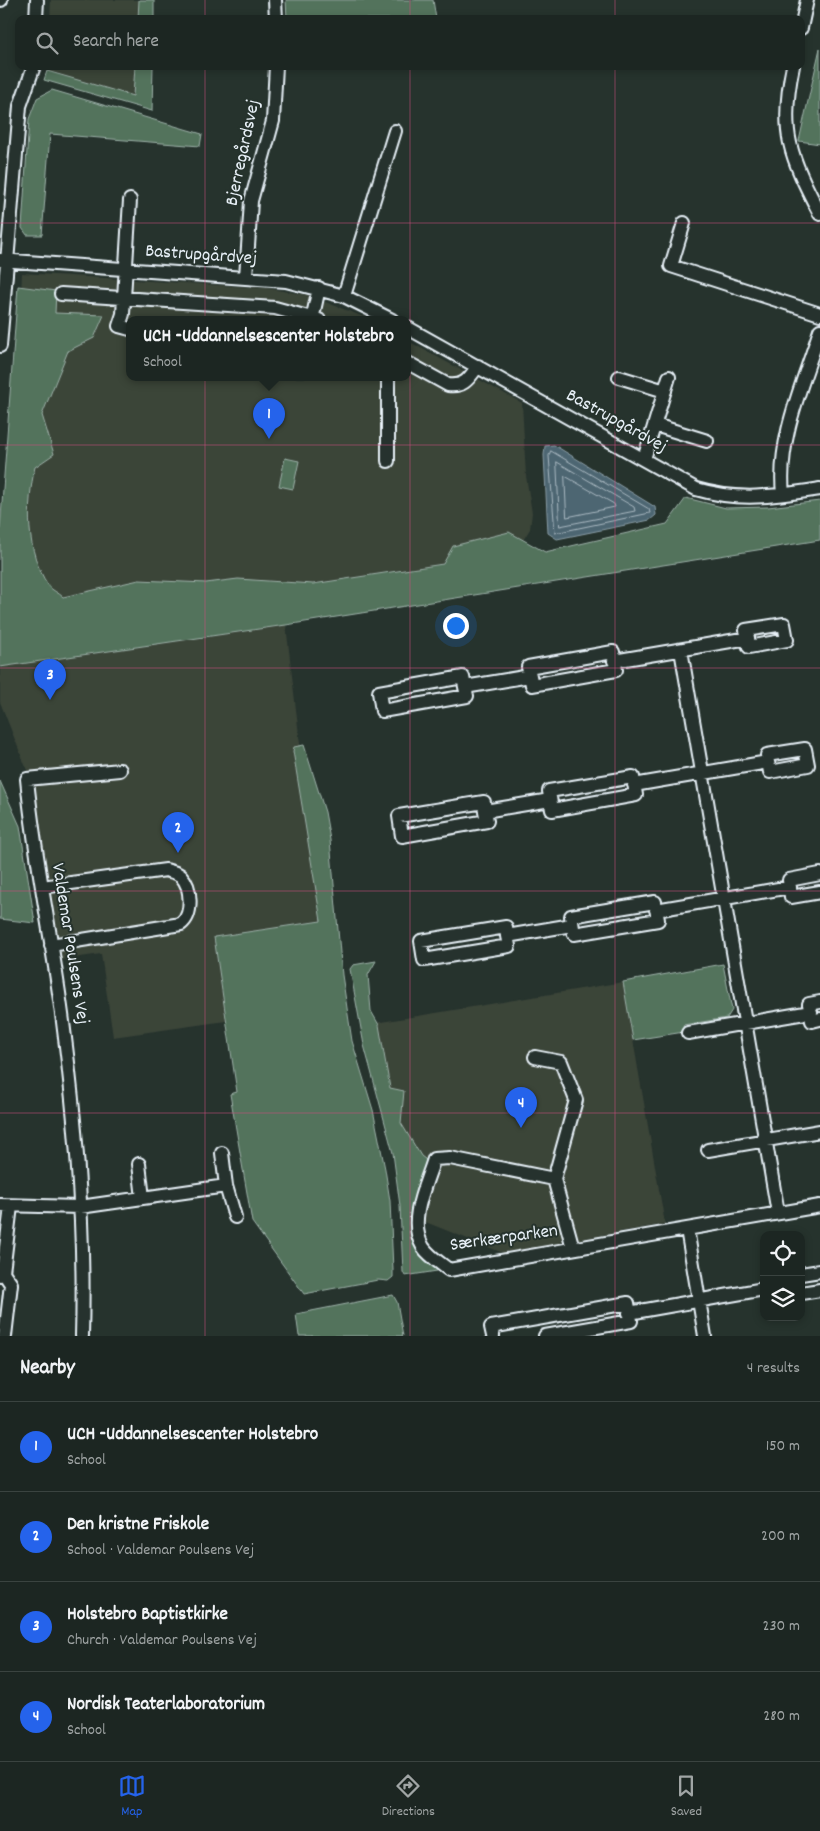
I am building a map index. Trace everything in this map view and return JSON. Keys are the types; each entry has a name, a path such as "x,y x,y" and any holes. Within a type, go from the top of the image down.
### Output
{"street":[{"path":"36,15 37,0"},
{"path":"275,0 276,15"},
{"path":"804,15 807,0"},
{"path":"0,346 4,260 20,106 33,70"},
{"name":"Bjerregårdsvej","path":"246,277 251,201 273,121 276,70"},
{"path":"792,70 787,92 786,121 789,147 804,183 820,214"},
{"path":"344,296 395,131"},
{"path":"126,329 119,326 124,298 130,200"},
{"path":"684,223 671,266 820,314"},
{"name":"Bastrupgårdvej","path":"4,260 286,281 344,296 384,316"},
{"path":"314,316 319,288"},
{"path":"61,294 274,308 300,316"},
{"path":"783,494 781,475 783,449 820,330"},
{"name":"Bastrupgårdvej","path":"411,331 478,366 696,489 720,496 747,498 820,489"},
{"path":"411,365 448,385 455,386 468,380 478,366"},
{"path":"619,377 665,391"},
{"path":"644,459 669,377"},
{"path":"388,381 388,461"},
{"path":"655,425 707,442"},
{"path":"614,661 748,638"},
{"path":"681,650 778,1213"},
{"path":"612,652 614,661 616,670 532,685 528,667 612,652"},
{"path":"465,687 530,676"},
{"path":"463,677 465,687 467,696 382,711 379,692 463,677"},
{"path":"634,786 768,762"},
{"name":"Valdemar Poulsens Vej","path":"82,1336 80,1207 64,1030 27,779 120,770"},
{"path":"633,777 634,786 636,795 552,810 549,791 633,777"},
{"path":"485,812 550,800"},
{"path":"484,802 485,812 487,821 402,836 399,816 484,802"},
{"path":"42,887 166,870 179,874 186,882 190,912 187,920 181,924 51,945"},
{"path":"820,874 789,880 792,896 820,892"},
{"path":"656,910 790,887"},
{"path":"655,902 656,910 658,920 574,934 571,916 655,902"},
{"path":"507,936 572,925"},
{"path":"506,926 507,936 509,946 424,960 421,941 506,926"},
{"path":"688,1033 745,1023 815,1016 809,1004 820,1002"},
{"path":"536,1057 561,1062 576,1100 554,1180"},
{"path":"708,1150 820,1131"},
{"path":"222,1154 226,1186 235,1217"},
{"name":"Særkærparken","path":"573,1248 554,1180 450,1158 434,1159 417,1217 417,1235 423,1248 449,1270 820,1206"},
{"path":"140,1164 143,1198"},
{"path":"5,1336 11,1284 2,1273 5,1206 80,1207 226,1186"},
{"path":"687,1229 706,1336"},
{"path":"805,1273 820,1271"},
{"path":"629,1313 760,1290"},
{"path":"805,1292 820,1290"},
{"path":"493,1336 491,1327 628,1303 631,1321 545,1336"}],"shaded area":[{"path":"51,0 139,0 138,15 50,15"},
{"path":"135,70 133,96 47,71"},
{"path":"22,273 266,288 307,295 361,316 126,316 126,381 411,381 411,343 522,403 526,476 532,513 530,529 522,542 443,564 76,620 8,589"},
{"path":"286,625 321,921 214,937 226,1021 113,1037 101,954 60,960 33,785 0,702 0,667"},
{"path":"623,982 665,1224 503,1253 408,1215 375,1023"}],"green space":[{"path":"139,0 154,0 154,15 138,15"},
{"path":"286,0 433,0 435,15 287,15"},
{"path":"820,48 820,144 799,141"},
{"path":"135,70 153,70 152,111 44,80 47,71 133,96"},
{"path":"52,90 202,134 200,146 50,134 42,235 27,235 22,228 29,119 37,98"},
{"path":"18,286 56,291 55,313 104,315 94,338 68,351 42,415 54,454 35,467 32,482 29,512 35,558 48,585 63,597 139,580 206,583 238,579 313,584 443,564 453,546 509,532 545,552 667,524 686,498 726,508 768,507 820,501 820,540 286,625 0,667 0,530"},
{"path":"285,458 299,461 293,489 279,486"},
{"path":"304,745 325,812 330,840 342,975 352,1041 373,1110 390,1201 393,1277 388,1281 378,1280 304,1294 252,1222 230,1094 237,1092 214,937 321,921 293,751 294,747"},
{"path":"0,781 20,826 35,923 0,919"},
{"path":"376,961 368,975 371,1011 379,1025 390,1088 404,1091 401,1123 421,1156 430,1163 412,1229 418,1253 439,1264 437,1271 405,1276 403,1272 400,1206 393,1153 364,1045 350,969 353,965"},
{"path":"723,964 732,1010 727,1018 683,1025 684,1032 633,1040 623,982"},
{"path":"393,1295 397,1302 403,1336 299,1336 296,1314"}],"water":[{"path":"554,445 655,507 656,515 650,520 557,539 548,533 544,455 545,446"}],"place":[{"name":"UCH -Uddannelsescenter Holstebro","path":"269,439"},
{"name":"Holstebro Baptistkirke","path":"50,700"},
{"name":"Den kristne Friskole","path":"178,853"},
{"name":"Nordisk Teaterlaboratorium","path":"521,1128"}]}
